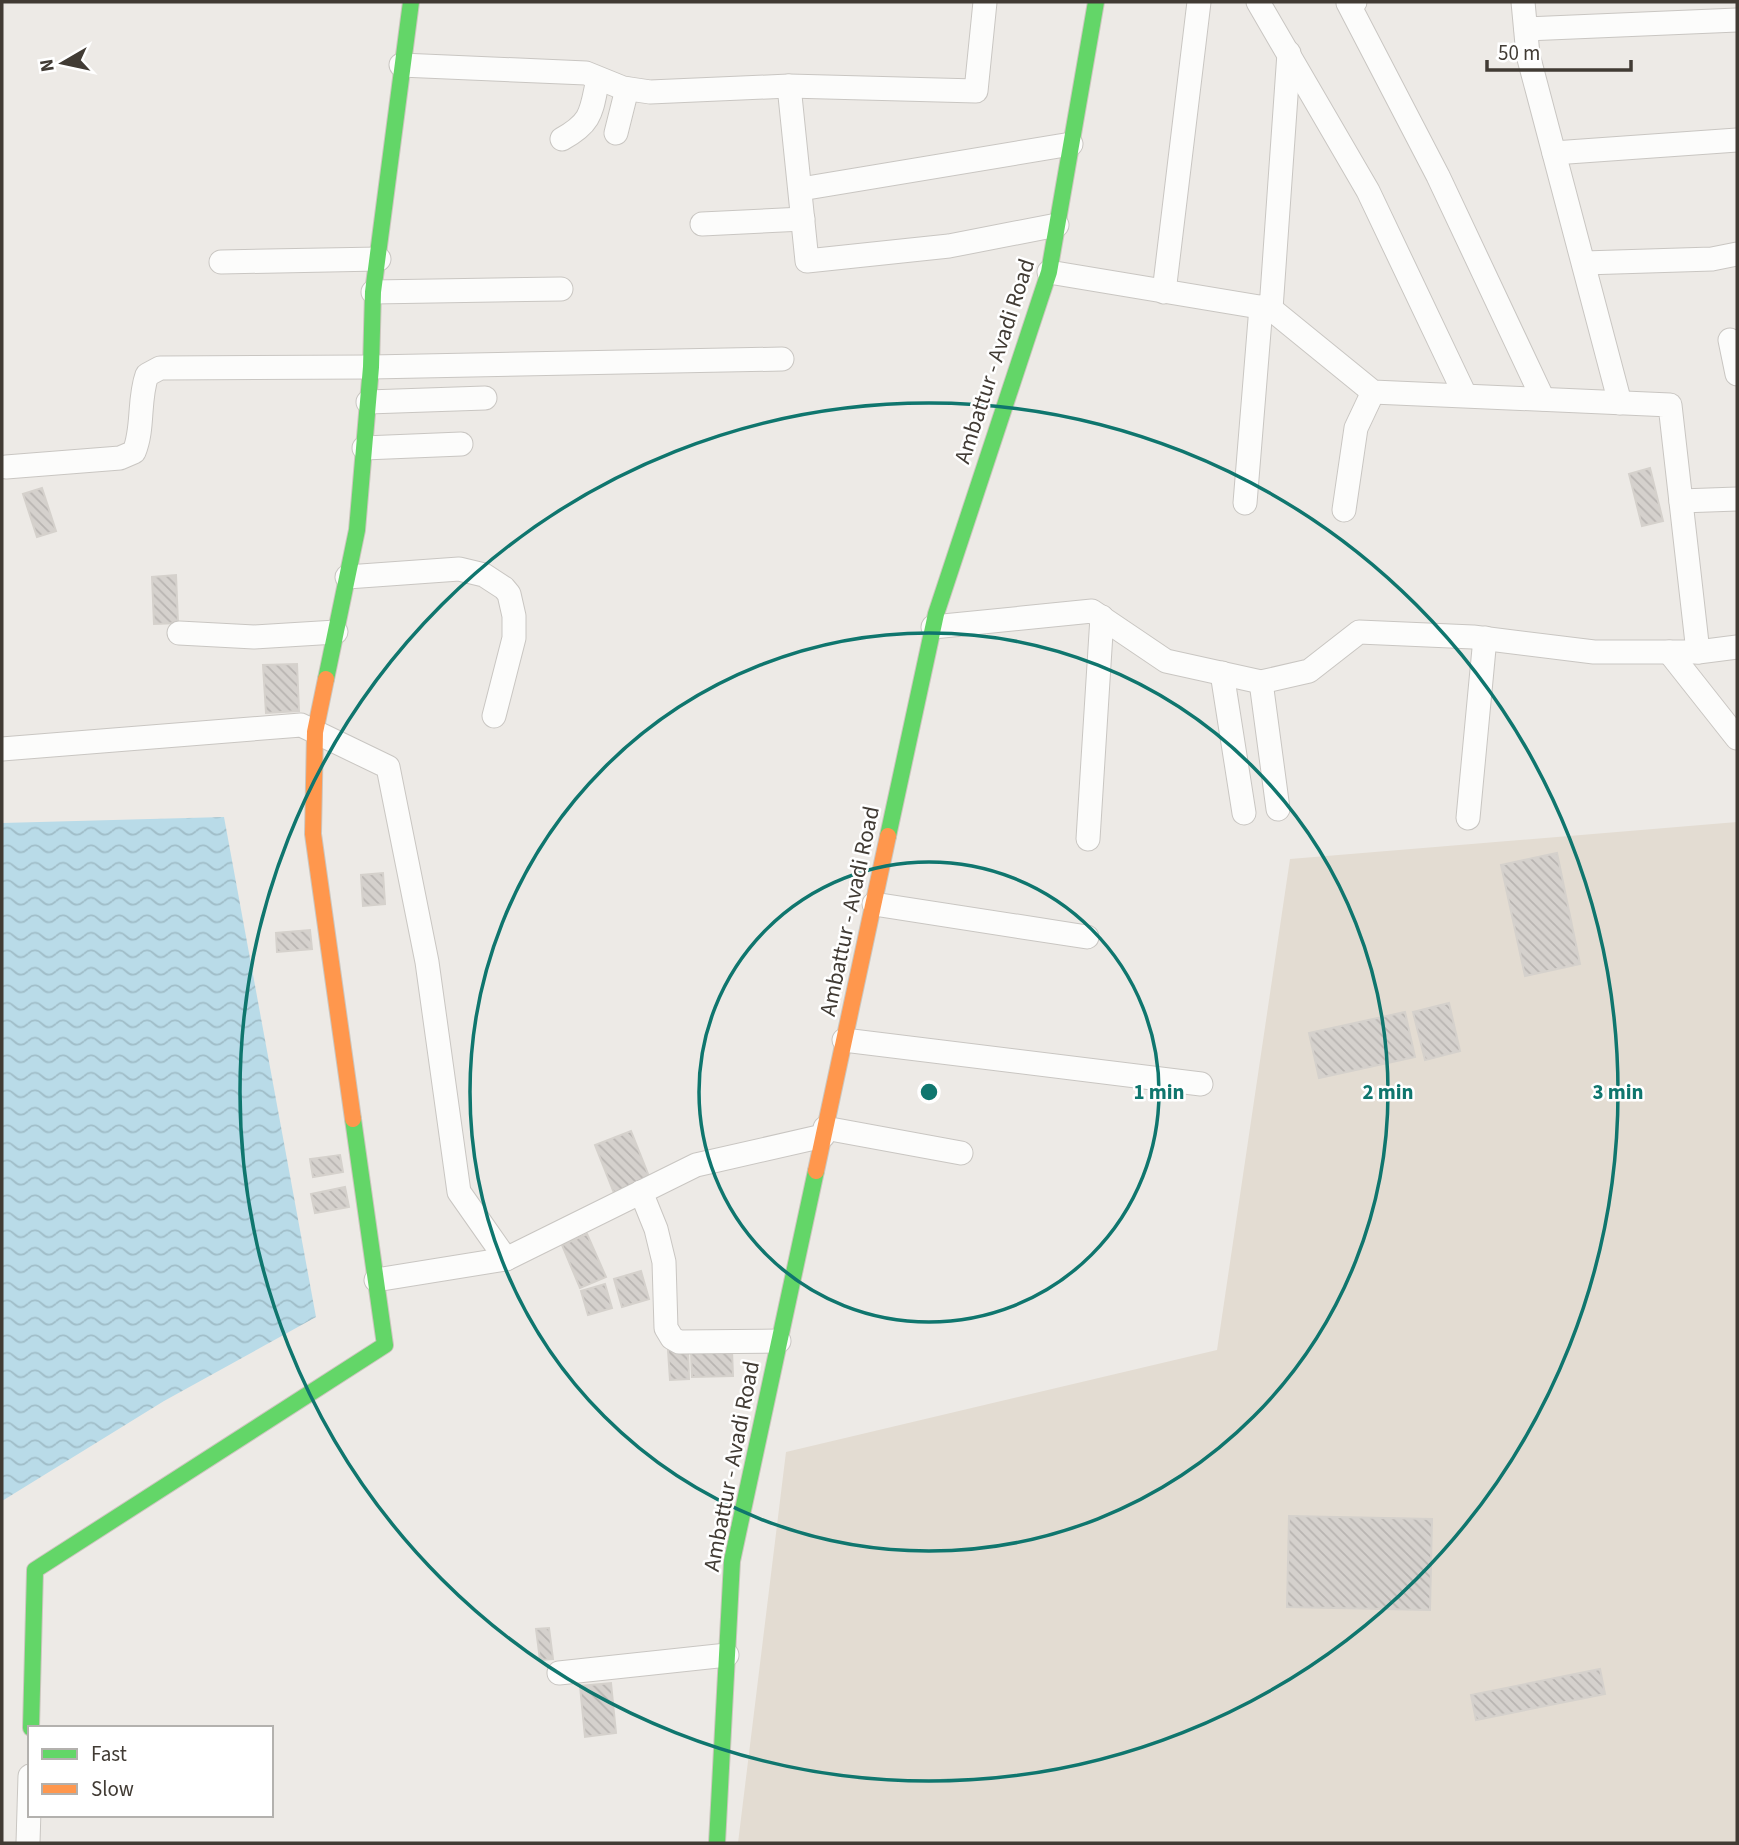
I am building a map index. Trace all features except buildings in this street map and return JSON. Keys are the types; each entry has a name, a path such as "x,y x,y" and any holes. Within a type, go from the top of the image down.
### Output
{"street":[{"path":"31,1726 36,1570 385,1345 313,834 315,732 357,530 371,367 373,292 411,2"},
{"path":"401,65 586,74 627,89 650,92 789,86 976,91 985,2"},
{"name":"Ambattur - Avadi Road","path":"717,1843 732,1561 933,627 1049,272 1096,2"},
{"path":"1164,292 1199,2"},
{"path":"1258,2 1368,191 1465,395"},
{"path":"1355,2 1348,3 1438,176 1543,399"},
{"path":"1523,2 1528,55 1620,402"},
{"path":"1526,29 1737,20"},
{"path":"1245,503 1289,53"},
{"path":"562,139 581,128 591,112 598,79"},
{"path":"789,86 807,261 949,246 1057,225"},
{"path":"616,133 627,89"},
{"path":"1554,153 1737,140"},
{"path":"801,189 1071,144"},
{"path":"702,224 803,219"},
{"path":"1584,263 1712,259 1737,254"},
{"path":"220,262 379,259"},
{"path":"1049,272 1266,308 1373,392 1670,405 1698,652"},
{"path":"373,292 561,289"},
{"path":"1730,340 1737,374"},
{"path":"6,467 120,458 134,452 138,442 141,390 147,375 160,368 782,359"},
{"path":"1344,510 1356,428 1373,392"},
{"path":"368,402 485,398"},
{"path":"364,448 461,444"},
{"path":"1681,501 1737,499"},
{"path":"347,578 459,569 484,575 504,588 509,594 514,616 514,638 494,716"},
{"path":"933,627 1092,611 1166,661 1261,682 1309,671 1359,632 1485,638 1594,652 1698,652 1737,647"},
{"path":"1088,839 1102,617"},
{"path":"179,633 254,637 337,632"},
{"path":"1468,818 1485,638"},
{"path":"1669,652 1737,738"},
{"path":"1222,673 1244,813"},
{"path":"1261,682 1278,809"},
{"path":"2,749 301,725 388,767 427,962 460,1192 506,1259"},
{"path":"874,904 1087,937"},
{"path":"844,1040 1201,1084"},
{"path":"376,1280 506,1259 696,1165 824,1132 961,1153"},
{"path":"641,1192 656,1228 664,1262 666,1328 672,1338 679,1342 779,1341"},
{"path":"559,1673 727,1655"},
{"path":"28,1843 29,1817"}],"shaded area":[{"path":"1737,822 1737,1843 738,1843 786,1452 1217,1350 1290,859"}],"water":[{"path":"224,817 316,1317 164,1401 2,1501 2,823"}],"traffic: fast":[{"path":"326,679 357,530 371,367 373,292 411,2"},
{"path":"888,836 936,614 1049,272 1096,2"},
{"path":"31,1726 35,1570 385,1345 353,1119"},
{"path":"717,1843 732,1561 816,1171"}],"traffic: slow":[{"path":"326,679 315,732 313,834 353,1119"},
{"path":"816,1171 888,836"}]}
